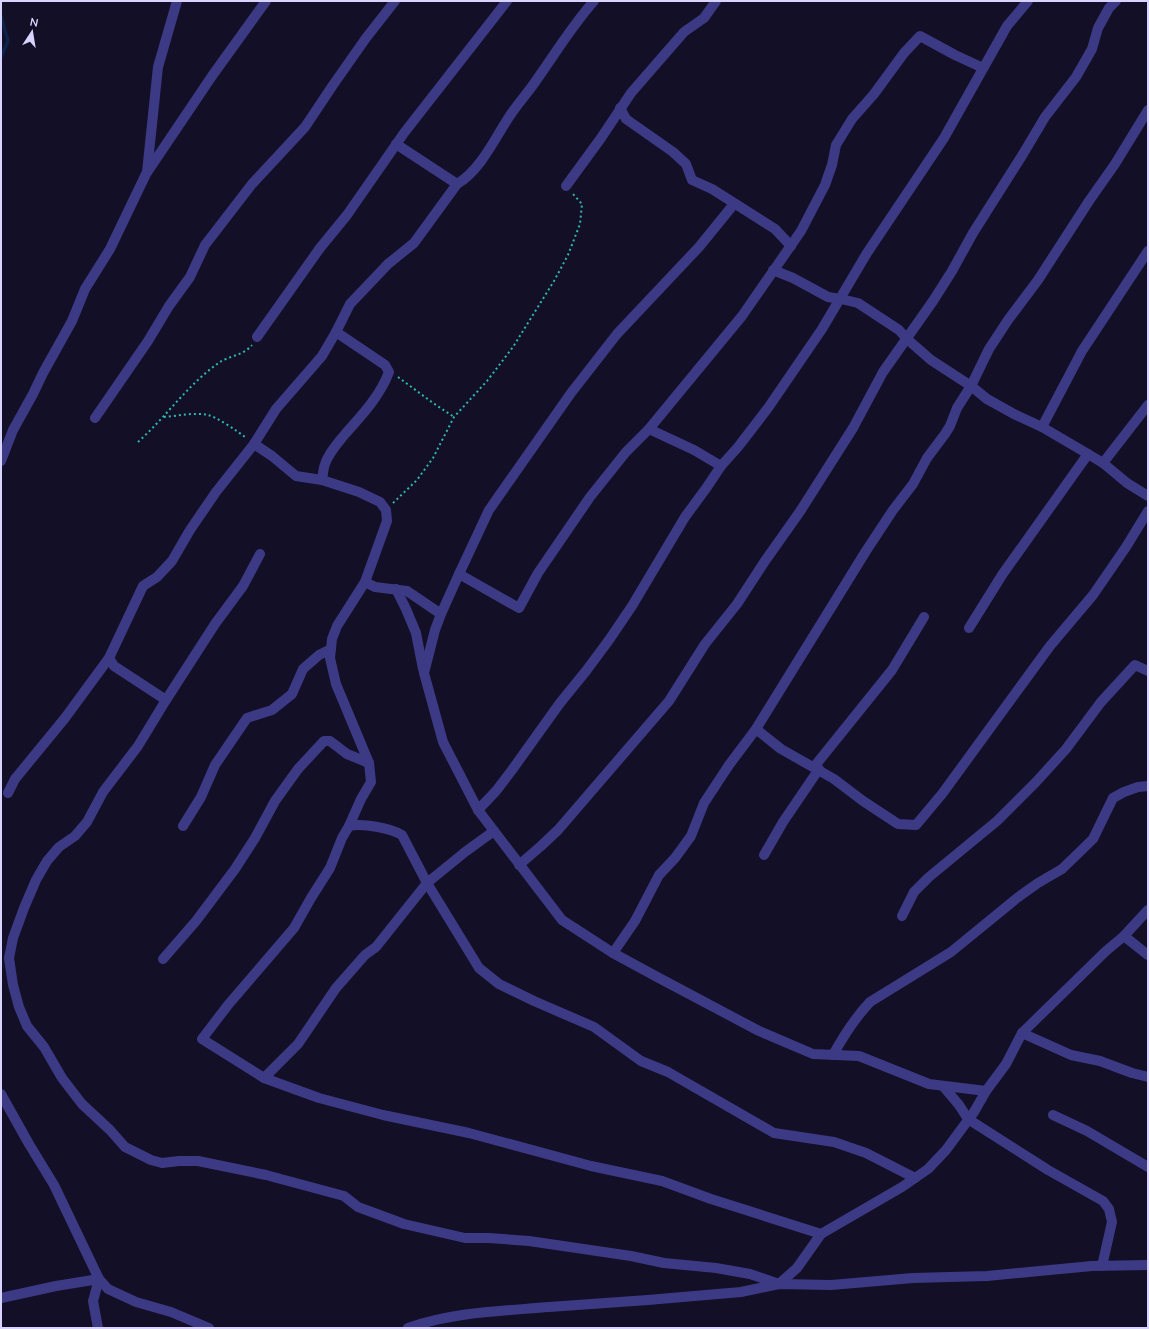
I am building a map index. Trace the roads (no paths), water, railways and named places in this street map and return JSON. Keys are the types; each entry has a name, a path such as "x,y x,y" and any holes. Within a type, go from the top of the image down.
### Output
{"street":[{"path":"146,174 158,67 177,1"},
{"path":"1,461 13,430 72,321 85,289 110,249 146,174 212,76 266,1"},
{"path":"95,418 148,341 169,306 190,277 205,245 252,184 305,127 332,85 395,1"},
{"path":"257,337 320,248 347,215 396,144 507,1"},
{"path":"8,793 15,779 65,718 109,658 142,586 157,577 172,561 190,530 216,492 254,444 276,409 322,356 350,304 388,264 414,243 457,184 463,181 475,168 510,115 565,38 594,1"},
{"path":"566,186 631,93 684,32 704,18 716,1"},
{"path":"478,810 496,791 560,703 609,640 632,606 684,517 721,466 738,447 768,408 822,329 868,253 944,138 1007,26 1028,1"},
{"path":"519,865 558,830 669,701 705,644 737,604 765,560 817,486 853,428 883,372 948,277 973,233 1045,116 1076,77 1092,50 1098,28 1109,8 1116,1"},
{"path":"458,574 519,608 538,573 590,497 626,452 649,429 742,316 772,270 791,246 801,231 825,185 832,165 836,145 852,119 874,94 904,53 920,36 983,68"},
{"path":"620,108 626,119 641,131 673,152 686,164 692,180 712,189 775,229 791,246"},
{"path":"613,953 635,921 659,875 675,858 691,836 704,803 729,765 756,729 866,551 893,510 913,484 928,458 950,426 957,408 971,386 989,349 1008,320 1038,280 1088,201 1115,164 1148,110"},
{"path":"396,144 457,184"},
{"path":"424,673 435,630 441,614 458,574 489,510 571,393 618,334 698,247 734,204"},
{"path":"1042,427 1082,352 1148,251"},
{"path":"772,270 793,278 828,297 858,303 899,330 931,360 971,386 987,399 1042,427 1088,454 1127,483 1148,496"},
{"path":"322,480 324,465 334,448 364,413 385,384 389,372 385,365 336,332"},
{"path":"1102,463 1148,405"},
{"path":"649,429 694,450 721,466"},
{"path":"254,444 272,456 296,476 322,480 364,495 380,502 386,510 387,521 365,582 337,626 332,640 330,658 336,684 369,763 371,782 342,838 330,868 294,928 228,1004 202,1039 264,1078 319,1098 383,1115 469,1133 591,1166 662,1181 711,1199 821,1234"},
{"path":"969,628 1002,575 1088,454"},
{"path":"756,729 782,749 834,779 863,801 898,824 916,825 951,782 1050,646 1093,595 1126,547 1148,511"},
{"path":"260,554 243,586 215,624 138,746 103,792 87,822 75,836 60,847 47,861 36,880 13,938 9,958 19,1007 27,1026 44,1047 62,1078 82,1104 110,1130 125,1147 150,1160 162,1163 198,1161 292,1182 344,1196 358,1207 404,1224 465,1238 529,1241 630,1256 664,1263 716,1268 750,1274 779,1284"},
{"path":"365,582 375,587 407,591 441,614"},
{"path":"396,589 416,633 424,673 443,742 478,810 562,920 613,953 759,1032 813,1054 859,1056 929,1084 986,1091"},
{"path":"764,855 816,768 892,670 924,617"},
{"path":"416,633 435,630"},
{"path":"183,826 200,797 215,765 247,718 272,710 292,694 303,669 319,655 331,649"},
{"path":"109,658 114,666 166,700"},
{"path":"902,916 914,892 929,877 997,821 1036,782 1066,749 1101,702 1135,665 1148,671"},
{"path":"163,959 196,921 235,869 255,838 275,801 298,768 324,741 330,741 347,754 369,763"},
{"path":"833,1054 846,1032 861,1011 870,1002 951,952 1017,898 1038,883 1062,869 1093,839 1113,798 1138,786 1148,786"},
{"path":"349,826 359,824 386,828 402,835 427,883 480,968 499,984 594,1027 641,1061 668,1072 774,1132 834,1142 866,1153 915,1178"},
{"path":"264,1078 298,1044 336,988 365,955 376,947 427,883 494,831"},
{"path":"779,1284 797,1268 821,1234 928,1169 946,1150 974,1112 986,1091 1006,1064 1022,1033 1106,951 1124,936 1148,910"},
{"path":"1124,936 1148,955"},
{"path":"1022,1033 1071,1055 1100,1061 1132,1073 1148,1077"},
{"path":"943,1086 959,1105 968,1119 1048,1170 1103,1201 1109,1209 1112,1222 1102,1266"},
{"path":"1,1094 54,1185 99,1279 108,1289 136,1302 171,1312 209,1328"},
{"path":"1053,1116 1087,1131 1148,1166"},
{"path":"408,1328 422,1323 451,1317 500,1311 741,1292 779,1284 831,1284 913,1278 987,1276 1102,1266 1148,1265"},
{"path":"1,1298 56,1286 99,1279"},
{"path":"98,1328 93,1302 99,1279"}],"waterway":[{"path":"1,16 8,41 1,57"}]}
